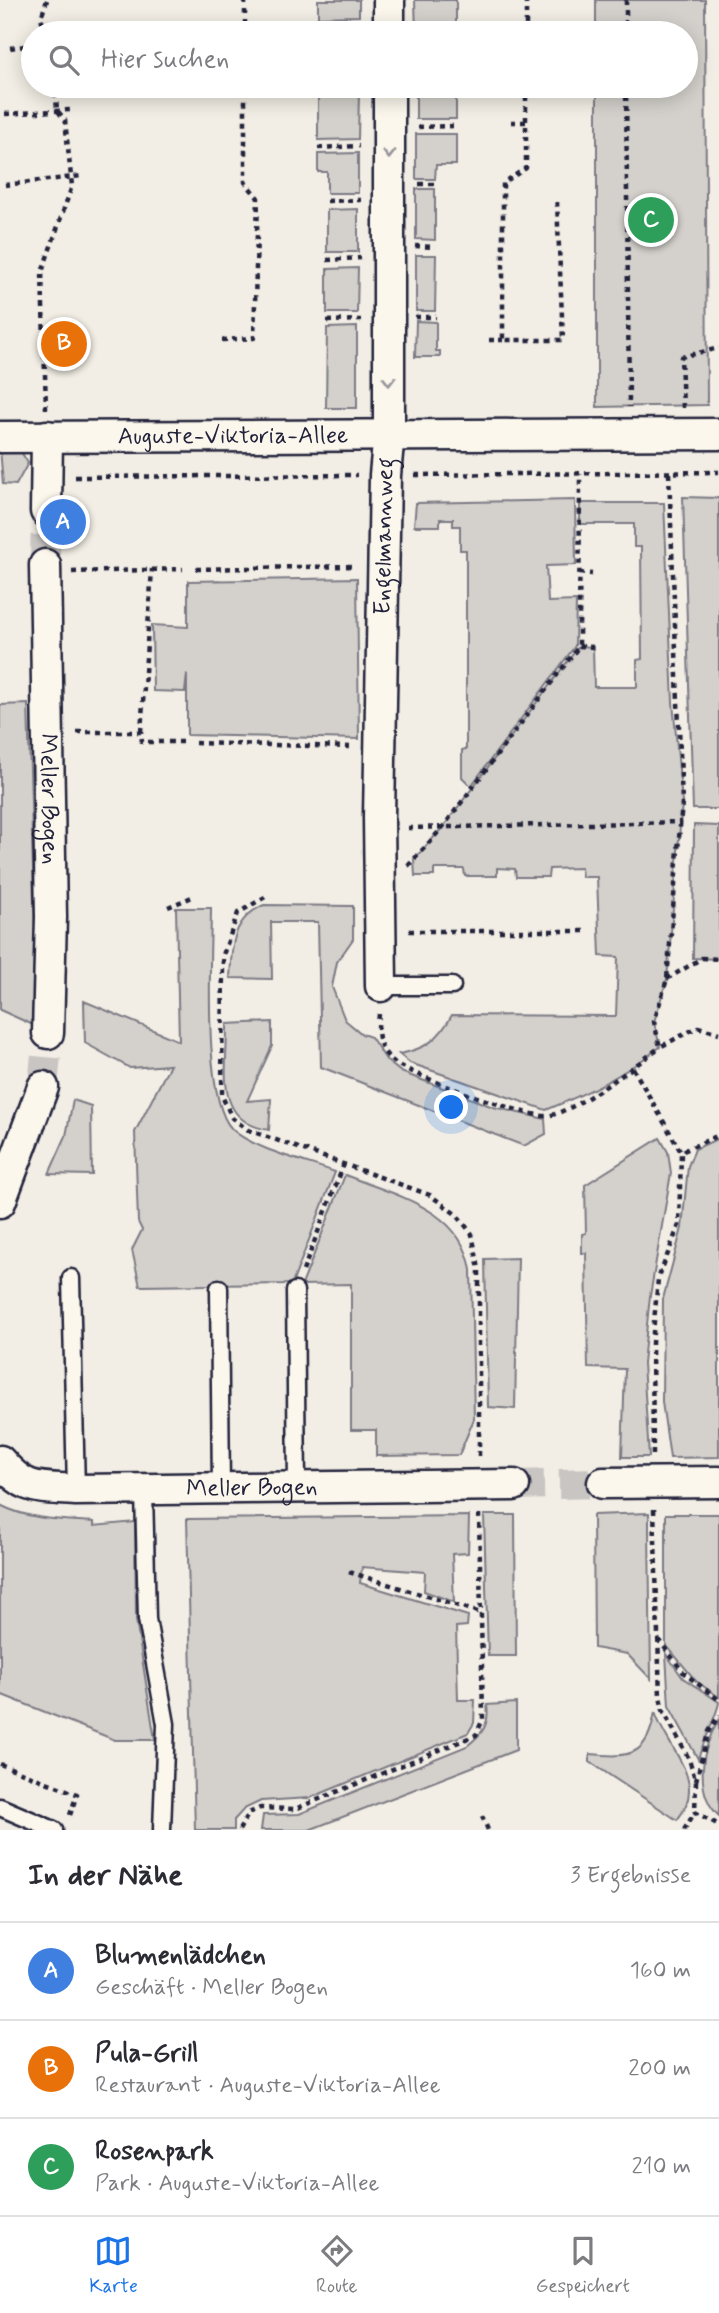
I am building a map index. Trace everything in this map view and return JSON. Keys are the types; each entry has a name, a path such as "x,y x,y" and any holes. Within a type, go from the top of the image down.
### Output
{"street":[{"path":"380,21 388,0"},
{"name":"Engelmannweg","path":"381,986 370,896 370,817 381,748 383,566 389,433 389,98"},
{"path":"46,426 46,511"},
{"name":"Auguste-Viktoria-Allee","path":"0,437 46,426 389,433 719,434"},
{"name":"Meller Bogen","path":"48,1033 56,568"},
{"path":"0,1202 43,1087"},
{"name":"Meller Bogen","path":"0,1461 17,1481 29,1486 76,1490 144,1491 297,1485 514,1485"},
{"path":"603,1483 719,1482"}],"lane":[{"path":"381,986 452,986"},
{"path":"71,1278 76,1490"},
{"path":"219,1288 221,1488"},
{"path":"295,1291 297,1485"},
{"path":"144,1491 147,1619 166,1724 162,1830"},
{"path":"0,1807 54,1830"}],"path":[{"path":"42,21 47,0"},
{"path":"245,0 245,21"},
{"path":"526,0 526,21"},
{"path":"625,0 626,21"},
{"path":"10,48 21,47"},
{"path":"46,426 42,272 72,186 65,120 57,110 56,98"},
{"path":"222,340 254,338 258,198 245,182 245,98"},
{"path":"503,340 503,183 526,168 526,98"},
{"path":"626,98 629,411"},
{"path":"5,114 70,110"},
{"path":"511,122 526,122"},
{"path":"410,127 456,126"},
{"path":"318,148 365,146"},
{"path":"5,185 82,176"},
{"path":"411,185 435,184"},
{"path":"327,201 364,200"},
{"path":"489,340 564,340 557,202"},
{"path":"411,246 435,247"},
{"path":"327,260 364,258"},
{"path":"411,317 436,317"},
{"path":"327,321 363,320"},
{"path":"683,411 681,356 719,348"},
{"path":"660,1047 654,1022 667,979 681,822 669,473"},
{"path":"408,866 443,827 579,646 580,474"},
{"path":"195,569 383,566"},
{"path":"56,568 183,569"},
{"path":"152,569 142,742 182,742"},
{"path":"579,573 592,574"},
{"path":"579,646 593,648"},
{"path":"69,732 141,732"},
{"path":"195,743 381,748"},
{"path":"408,828 681,822"},
{"path":"168,907 192,897"},
{"path":"265,897 239,913 223,955 222,1096 226,1109 248,1130 430,1195 457,1215 472,1234 479,1269 479,1464"},
{"path":"408,932 584,931"},
{"path":"667,979 702,958 719,958"},
{"path":"381,986 377,1040 392,1061 507,1106 546,1116 596,1093 660,1047 698,1027 719,1033"},
{"path":"633,1068 681,1153 679,1225 658,1279 652,1343 653,1464"},
{"path":"681,1153 719,1135"},
{"path":"295,1291 344,1164"},
{"path":"654,1508 657,1638 663,1710 689,1759 696,1782"},
{"path":"239,1830 249,1813 260,1808 295,1809 476,1735 483,1719 479,1509"},
{"path":"349,1572 481,1613"},
{"path":"657,1638 684,1673 719,1700"},
{"path":"684,1830 695,1812 696,1782 705,1742 719,1715"},
{"path":"0,1764 77,1794 69,1818"},
{"path":"695,1812 719,1825"},
{"path":"482,1816 488,1830"}],"shaded area":[{"path":"318,0 359,0 359,16 318,17"},
{"path":"415,0 456,0 456,21 416,21"},
{"path":"596,0 705,0 707,405 597,407 597,98 698,98 698,21 596,21"},
{"path":"318,98 359,98 358,139 318,140"},
{"path":"416,98 456,98 456,119 416,119"},
{"path":"416,134 456,134 456,165 436,165 435,179 416,179"},
{"path":"358,153 358,193 327,193 327,172 318,172 318,154"},
{"path":"416,189 435,189 435,240 416,239"},
{"path":"358,209 358,252 327,252 327,210"},
{"path":"416,255 436,255 435,311 416,311"},
{"path":"358,268 357,313 327,313 327,269"},
{"path":"416,321 436,322 436,351 440,351 440,357 415,357"},
{"path":"357,327 357,408 326,408 327,328"},
{"path":"18,447 28,463 16,485 3,484 0,448"},
{"path":"683,497 719,498 719,809 693,809"},
{"path":"575,500 576,565 546,566 548,602 576,601 575,646 471,786 462,777 462,750 466,749 466,550 460,550 460,526 453,526 453,519 440,519 440,526 414,526 416,503"},
{"path":"580,503 664,503 673,702 682,803 667,979 654,1022 660,1047 605,1083 546,1110 410,1063 399,1054 431,1042 452,1015 616,1016 618,957 600,956 597,877 582,877 581,868 549,869 548,877 516,877 515,869 497,868 497,876 465,876 464,869 434,869 434,876 415,876 414,859 443,827 579,646 593,647 594,687 637,687 637,660 642,659 641,547 634,547 634,524 580,524"},
{"path":"357,578 359,739 187,735 187,674 185,692 153,691 152,625 188,627 188,581"},
{"path":"28,704 36,968 33,1025 0,1010 0,705"},
{"path":"694,825 719,826 719,959 693,958"},
{"path":"264,905 353,906 353,939 337,962 332,987 345,1020 362,1034 371,1037 387,1061 401,1072 493,1107 545,1119 546,1134 524,1146 321,1067 318,922 271,922 272,979 230,978 236,934 245,918"},
{"path":"176,908 211,908 210,1024 216,1089 222,1113 232,1129 253,1143 335,1172 292,1284 140,1286 132,1250 142,1230 138,1222 135,1132 170,1065 130,1068 85,1043 84,1001 179,1041"},
{"path":"272,1022 272,1046 247,1101 271,1099 269,1130 251,1125 239,1116 231,1104 227,1090 226,1058 227,1024"},
{"path":"73,1100 91,1106 92,1175 49,1174 66,1136"},
{"path":"660,1138 668,1152 671,1173 650,1296 643,1363 649,1457 622,1457 625,1369 588,1368 586,1253 582,1253 582,1234 586,1233 585,1185"},
{"path":"719,1138 719,1457 670,1458 662,1402 663,1299 682,1228 688,1166 695,1149"},
{"path":"345,1175 423,1207 440,1218 454,1232 465,1249 471,1270 474,1419 459,1455 376,1456 376,1430 351,1430 351,1284 302,1285"},
{"path":"518,1258 515,1409 488,1407 485,1259"},
{"path":"0,1505 34,1516 94,1522 94,1526 135,1522 136,1620 155,1740 115,1740 0,1694"},
{"path":"649,1513 651,1679 627,1654 594,1648 593,1515"},
{"path":"666,1514 719,1514 719,1697 696,1681 666,1645"},
{"path":"484,1515 515,1515 516,1656 488,1656"},
{"path":"469,1516 468,1553 452,1554 454,1602 424,1591 425,1572 362,1567 360,1583 468,1616 467,1626 456,1627 458,1700 475,1700 474,1723 468,1733 310,1798 261,1801 244,1809 234,1820 234,1830 195,1830 187,1519"},
{"path":"666,1654 683,1678 719,1702 698,1759 669,1706"},
{"path":"516,1703 516,1750 309,1830 261,1830 263,1815 299,1814 467,1746 484,1728 487,1705"},
{"path":"655,1712 687,1778 689,1791 686,1805 677,1820 590,1762 590,1754 626,1754 642,1746 652,1727"},
{"path":"719,1720 719,1816 706,1795 703,1769 708,1743"}],"tunnel":[{"path":"45,565 46,511"},
{"path":"43,1087 48,1033"},
{"path":"514,1485 603,1483"}],"place":[{"name":"Rosenpark","path":"651,220"},
{"name":"Pula-Grill","path":"64,344"},
{"name":"Blumenlädchen","path":"63,522"}]}
